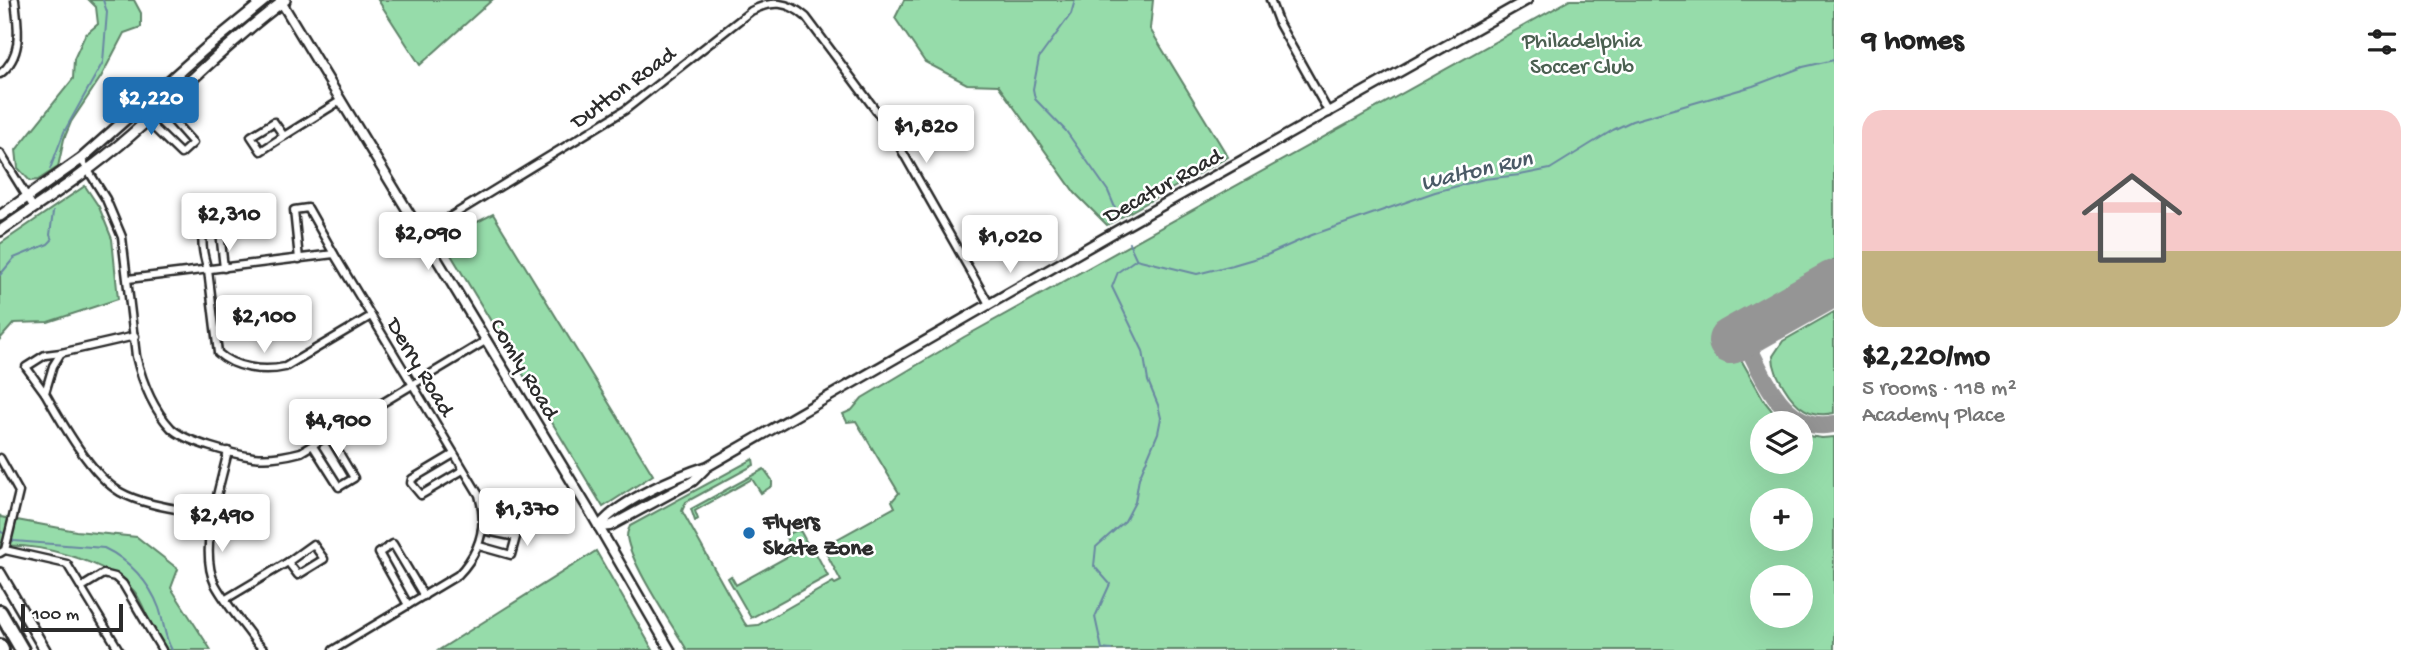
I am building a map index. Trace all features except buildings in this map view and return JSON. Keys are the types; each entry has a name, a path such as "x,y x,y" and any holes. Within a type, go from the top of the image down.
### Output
{"highway":[{"path":"0,612 22,650"}],"main road":[{"path":"0,216 81,159 205,49 265,0"},
{"path":"0,231 89,170 147,121 225,48 282,1"},
{"path":"0,573 46,650"}],"street":[{"path":"0,74 6,70 17,48 19,38 15,0"},
{"path":"1270,0 1279,24 1329,113"},
{"name":"Decatur Road","path":"599,527 610,526 692,481 708,466 989,304 1527,0"},
{"name":"Comly Road","path":"282,1 599,527 670,650"},
{"name":"Dutton Road","path":"422,234 625,110 751,11 771,3 795,7 806,17 889,128 989,304"},
{"path":"284,136 274,122 251,136 261,151 340,100"},
{"path":"147,121 181,153 192,143 161,107"},
{"path":"0,153 34,208"},
{"path":"81,159 115,216 122,237 141,375 149,394 172,429 184,438 254,457 301,452 487,341"},
{"name":"Derry Road","path":"299,259 294,210 308,208 479,495 482,514 479,546"},
{"path":"223,268 219,232 217,228 204,229 203,247 218,353 225,359 240,364 273,369 285,367 371,316"},
{"path":"128,279 334,254"},
{"path":"135,336 61,354 45,355 26,367 95,471 121,492 136,499 214,516"},
{"path":"45,393 53,366 61,354"},
{"path":"313,446 339,487 355,478 329,436"},
{"path":"229,451 208,552 210,568 216,584 264,650"},
{"path":"454,454 412,479 411,483 421,495 463,470"},
{"path":"0,458 19,492 4,549 65,562 119,650"},
{"path":"333,650 458,575 479,546 512,555 516,537 482,530"},
{"path":"226,599 313,544 324,559 298,575 288,562"},
{"path":"408,604 379,553 393,544 424,596"},
{"path":"82,587 103,574 120,581 162,650"}],"green space":[{"path":"89,0 134,0 141,13 141,27 124,33 101,77 71,122 58,167 38,180 30,181 18,168 16,150 73,79 74,59 85,35 98,24 96,7"},
{"path":"378,0 492,0 420,65"},
{"path":"904,0 1153,0 1150,29 1228,157 1107,225 1075,193 998,85 967,84 925,62 895,18"},
{"name":"Philadelphia Soccer Club","path":"1570,0 1834,0 1834,259 1721,324 1772,411 1750,411 1750,474 1813,474 1813,437 1834,437 1834,650 687,650 636,563 627,537 630,526 753,459 754,465 686,502 682,511 744,622 747,626 758,625 833,582 835,584 841,581 823,547 895,507 892,501 899,493 856,421 847,422 843,414 852,410 862,398 964,337"},
{"path":"85,186 99,207 112,239 118,299 48,322 14,323 0,339 0,244"},
{"path":"493,214 653,475 603,507 442,240"},
{"path":"1834,312 1834,413 1818,414 1809,411 1789,394 1776,372 1773,356 1783,341"},
{"path":"764,469 772,480 772,486 761,493 752,479 695,511 698,519 695,521 691,509"},
{"path":"0,515 76,531 137,537 178,569 171,588 211,650 161,650 138,596 122,580 72,556 33,548 0,546"},
{"path":"797,530 808,545 811,544 828,576 751,618 728,578 731,576 736,585 794,553 785,536"},
{"path":"596,551 653,650 439,650"}],"waterway":[{"path":"50,169 64,132 103,62 107,12 103,0"},
{"name":"Walton Run","path":"1075,0 1071,14 1039,58 1033,89 1035,99 1066,131 1108,191 1119,217"},
{"name":"Walton Run","path":"1136,259 1197,274 1233,265 1267,255 1312,235 1435,192 1484,179 1550,169 1632,121 1753,86 1803,67 1834,60"},
{"path":"0,275 14,258 52,240 50,235 53,212"},
{"name":"Walton Run","path":"1129,243 1136,258"},
{"path":"1111,650 1102,649 1095,617 1110,584 1094,566 1096,547 1125,521 1135,502 1139,478 1158,433 1161,418 1148,381 1143,351 1112,287 1118,272 1135,260"},
{"path":"0,531 6,535"},
{"path":"10,538 14,541 104,548 121,558 144,581 155,599 172,650"}],"taxiway":[{"path":"1742,335 1766,382 1787,410 1800,420 1816,425 1834,424"}],"runway":[{"path":"1731,341 1834,283"}],"place":[{"name":"Flyers Skate Zone","path":"749,533"}]}
